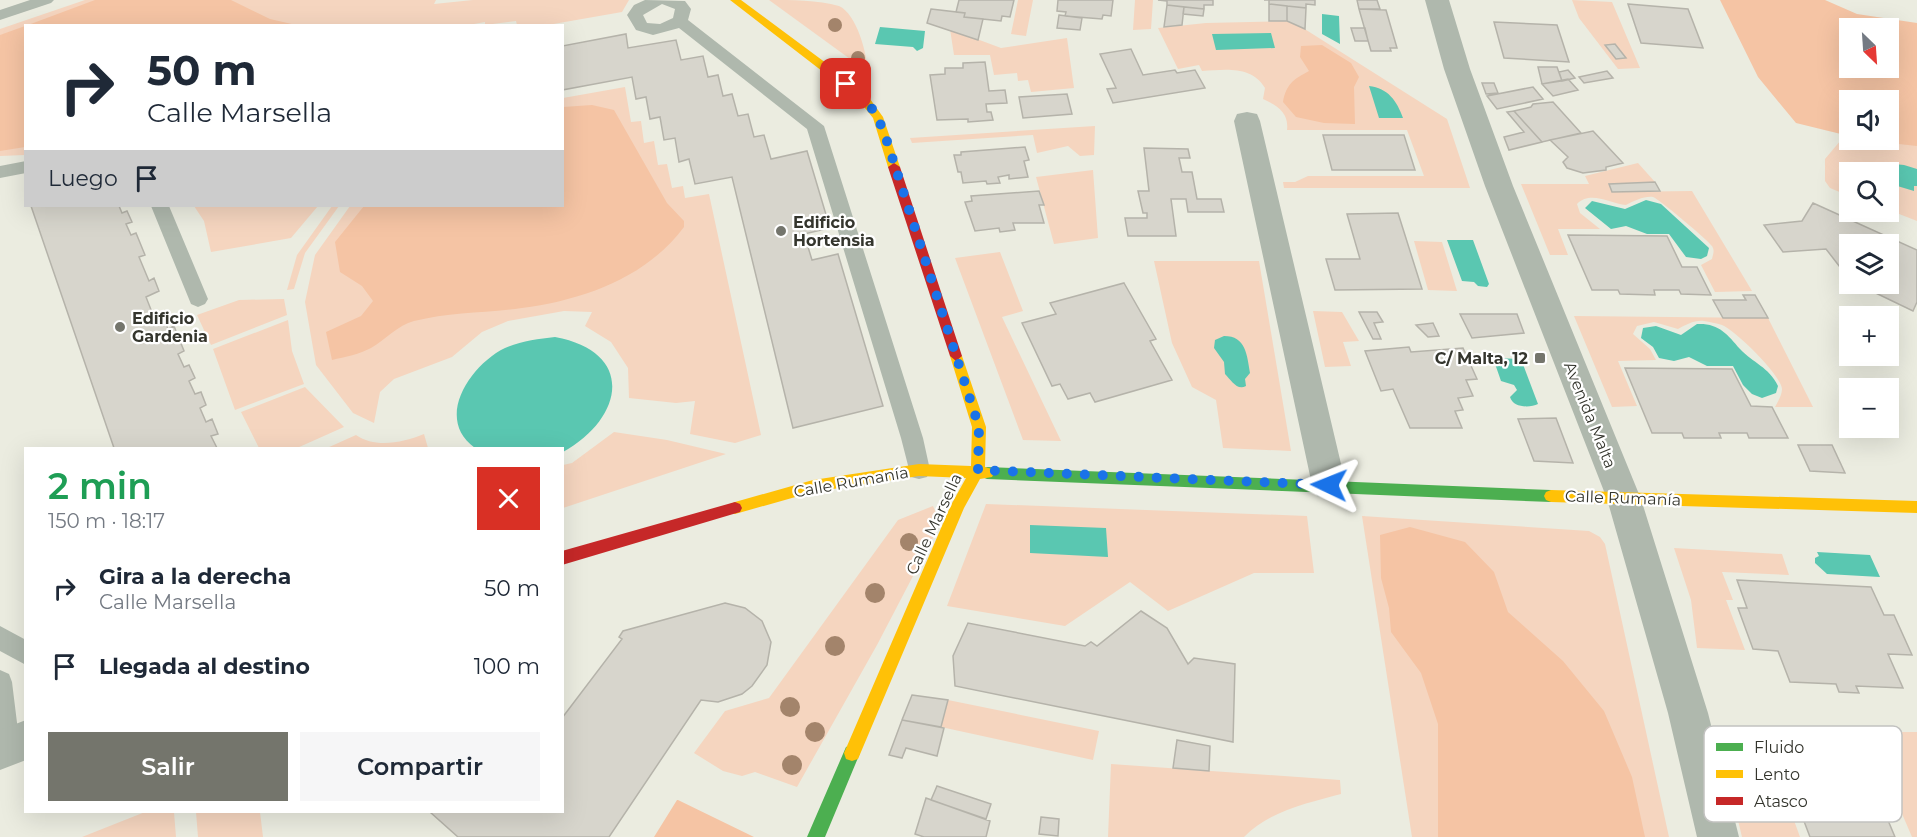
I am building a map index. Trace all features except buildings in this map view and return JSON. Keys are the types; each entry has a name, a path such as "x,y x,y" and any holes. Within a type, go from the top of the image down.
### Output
{"street":[{"name":"Calle Marsella","path":"735,0 861,95 878,117 979,427 978,470 958,505 816,837"},
{"name":"Avenida Malta","path":"1437,0 1457,69 1499,186 1624,499 1688,712 1704,779"},
{"path":"1247,121 1329,485"},
{"name":"Calle Rumanía","path":"564,557 813,486 919,470 978,470 1624,499 1917,507"},
{"name":"Avenida Malta","path":"1714,822 1718,837"}],"lane":[{"path":"0,15 46,0"},
{"path":"659,0 640,8 635,15 636,22 651,30 672,27 680,21 683,9 679,4 664,0"},
{"path":"680,21 815,126 912,438 919,470"},
{"path":"0,172 24,167"},
{"path":"160,207 198,299"},
{"path":"0,637 24,653"},
{"path":"0,682 11,746"}],"shaded area":[{"path":"85,0 436,0 434,4 473,0 629,0 622,12 553,24 517,24 516,21 493,24 485,24 485,22 474,24 24,24 24,155 0,156 0,29"},
{"path":"95,0 231,0 270,19 292,24 31,24"},
{"path":"769,0 822,3 839,6 845,10 860,35 868,72"},
{"path":"1018,0 1033,0 1026,36 1011,34"},
{"path":"1135,0 1153,0 1151,29 1133,30"},
{"path":"1572,0 1612,2 1640,68 1618,69 1579,18"},
{"path":"1720,0 1825,0 1857,14 1884,18 1839,18 1839,78 1899,78 1899,20 1917,23 1917,146 1899,144 1899,90 1839,90 1839,134 1796,123 1758,77"},
{"path":"1292,21 1447,119 1470,188 1284,188 1283,182 1295,182 1308,176 1424,176 1407,130 1287,130 1286,119 1281,111 1263,99 1265,88 1259,81 1237,70 1202,71 1199,65 1178,69 1158,28 1206,23"},
{"path":"24,26 24,147 0,151 0,35"},
{"path":"950,29 1001,48 1067,38 1074,88 1031,92 1028,80 1018,81 1017,73 994,75 990,55 954,55"},
{"path":"1322,45 1351,63 1359,77 1354,87 1355,124 1324,123 1296,117 1283,102 1286,91 1292,83 1309,71 1300,57 1301,46"},
{"path":"625,87 631,122 641,121 644,143 654,141 658,165 667,164 672,188 683,186 685,198 709,194 761,435 735,443 690,434 695,401 676,403 629,398 628,368 611,342 585,326 592,312 564,311 508,321 482,332 452,357 394,379 380,392 374,423 353,413 316,365 305,302 315,255 349,207 564,207 564,98"},
{"path":"592,105 614,110 667,203 684,221 684,227 669,245 632,273 590,292 545,304 414,321 402,326 367,350 332,360 326,332 361,316 373,301 362,286 340,272 335,242 363,207 564,207 564,107"},
{"path":"1095,126 1094,155 1080,156 1068,146 1037,153 1033,135 912,143 910,138"},
{"path":"1899,141 1917,142 1917,221 1899,214 1899,162 1839,162 1839,192 1830,188 1825,181 1825,159 1839,142 1839,150 1899,150"},
{"path":"1638,163 1655,182 1609,184 1612,192 1692,191 1752,291 1715,292 1701,265 1712,259 1714,251 1712,246 1684,220 1653,197 1636,200 1626,205 1594,198 1582,200 1577,204 1580,213 1600,229 1558,229 1568,255 1550,255 1521,184 1589,184 1585,176"},
{"path":"1093,170 1098,238 1054,244 1036,177"},
{"path":"195,207 317,207 291,238 211,252 204,221"},
{"path":"331,207 338,207 305,253 294,289 287,290 297,255"},
{"path":"1414,241 1442,242 1457,291 1428,290"},
{"path":"1000,252 1023,311 1002,317 1061,441 1023,440 955,258"},
{"path":"1154,261 1259,261 1291,451 1223,448 1216,400 1192,387 1172,343"},
{"path":"284,299 287,315 211,345 197,315 239,300"},
{"path":"1313,311 1342,312 1359,341 1343,342 1351,366 1325,367"},
{"path":"1574,316 1768,318 1813,407 1775,407 1782,389 1780,382 1766,364 1729,329 1720,324 1700,321 1678,329 1654,322 1637,326 1633,334 1650,349 1656,360 1618,361 1637,406 1612,407"},
{"path":"288,320 292,351 304,384 235,410 213,349"},
{"path":"305,387 344,427 299,447 258,447 241,412"},
{"path":"614,432 667,440 726,454 564,508 564,465 572,463"},
{"path":"424,434 428,447 329,447 356,435 381,443 408,440"},
{"path":"986,504 1307,516 1314,573 1254,573 1168,611 1130,582 1065,626 947,606"},
{"path":"933,506 937,515 936,532 877,645 797,787 755,772 742,776 723,771 694,753 725,711 769,698 898,520"},
{"path":"1362,516 1589,531 1600,537 1605,544 1669,837 1412,837"},
{"path":"1410,527 1465,542 1494,572 1508,612 1563,661 1604,711 1632,777 1645,837 1438,837 1438,724 1421,673 1391,632 1389,608 1381,578 1380,535"},
{"path":"1674,548 1782,554 1789,575 1722,572 1733,600 1726,600 1745,650 1697,648 1691,600"},
{"path":"948,700 1099,731 1093,760 941,727"},
{"path":"1902,732 1917,732 1917,837 1912,837 1902,814"},
{"path":"1111,764 1340,780 1341,794 1277,814 1244,837 1108,837"},
{"path":"678,800 754,837 654,837"},
{"path":"142,813 174,813 176,837 82,837"},
{"path":"196,813 260,813 263,837 198,837"},
{"path":"1738,822 1795,822 1800,837 1742,837"}],"water":[{"path":"1322,14 1339,16 1340,44 1322,34"},
{"path":"880,27 925,31 923,48 917,51 913,47 875,44"},
{"path":"1271,33 1275,48 1216,50 1212,34"},
{"path":"1369,86 1381,89 1391,96 1403,118 1379,118"},
{"path":"1899,164 1917,169 1917,186 1914,186 1914,191 1899,186"},
{"path":"1646,200 1661,204 1709,248 1707,256 1701,259 1686,257 1669,234 1647,234 1626,226 1611,229 1585,208 1592,201 1625,209"},
{"path":"1447,240 1473,240 1489,284 1487,287 1478,286 1474,282 1462,281"},
{"path":"1697,324 1711,325 1726,334 1745,354 1770,374 1778,386 1776,393 1762,398 1752,394 1743,385 1733,366 1707,366 1689,357 1674,361 1659,358 1653,347 1641,338 1643,328 1656,326 1681,335"},
{"path":"1224,336 1237,339 1244,348 1250,373 1245,379 1246,386 1237,386 1225,374 1224,362 1214,348 1215,340"},
{"path":"555,337 581,345 599,357 609,371 612,387 609,405 599,422 583,438 564,451 564,447 474,447 463,436 457,423 457,408 469,379 492,356 505,348"},
{"path":"1493,358 1521,359 1538,404 1522,406 1512,401 1510,397 1517,390 1514,385 1501,381"},
{"path":"1030,525 1106,528 1108,557 1030,553"},
{"path":"1817,552 1870,555 1880,577 1827,574 1815,563 1815,558 1819,556"}],"traffic: fast":[{"path":"987,473 1551,496"},
{"path":"816,837 852,753"}],"traffic: slow":[{"path":"735,0 861,95 878,117 894,167"},
{"path":"852,753 958,505 978,470 979,427 956,356"},
{"path":"735,508 813,486 919,470 987,473"},
{"path":"1551,496 1917,507"}],"traffic: jam":[{"path":"894,167 956,356"},
{"path":"564,557 735,508"}],"place":[{"name":"Edificio Hortensia","path":"781,231"},
{"name":"Edificio Gardenia","path":"120,327"},
{"name":"C/ Malta, 12","path":"1540,358"}],"route":[{"path":"846,84 861,95 871,107 883,129 979,427 978,470 1329,485"}]}
